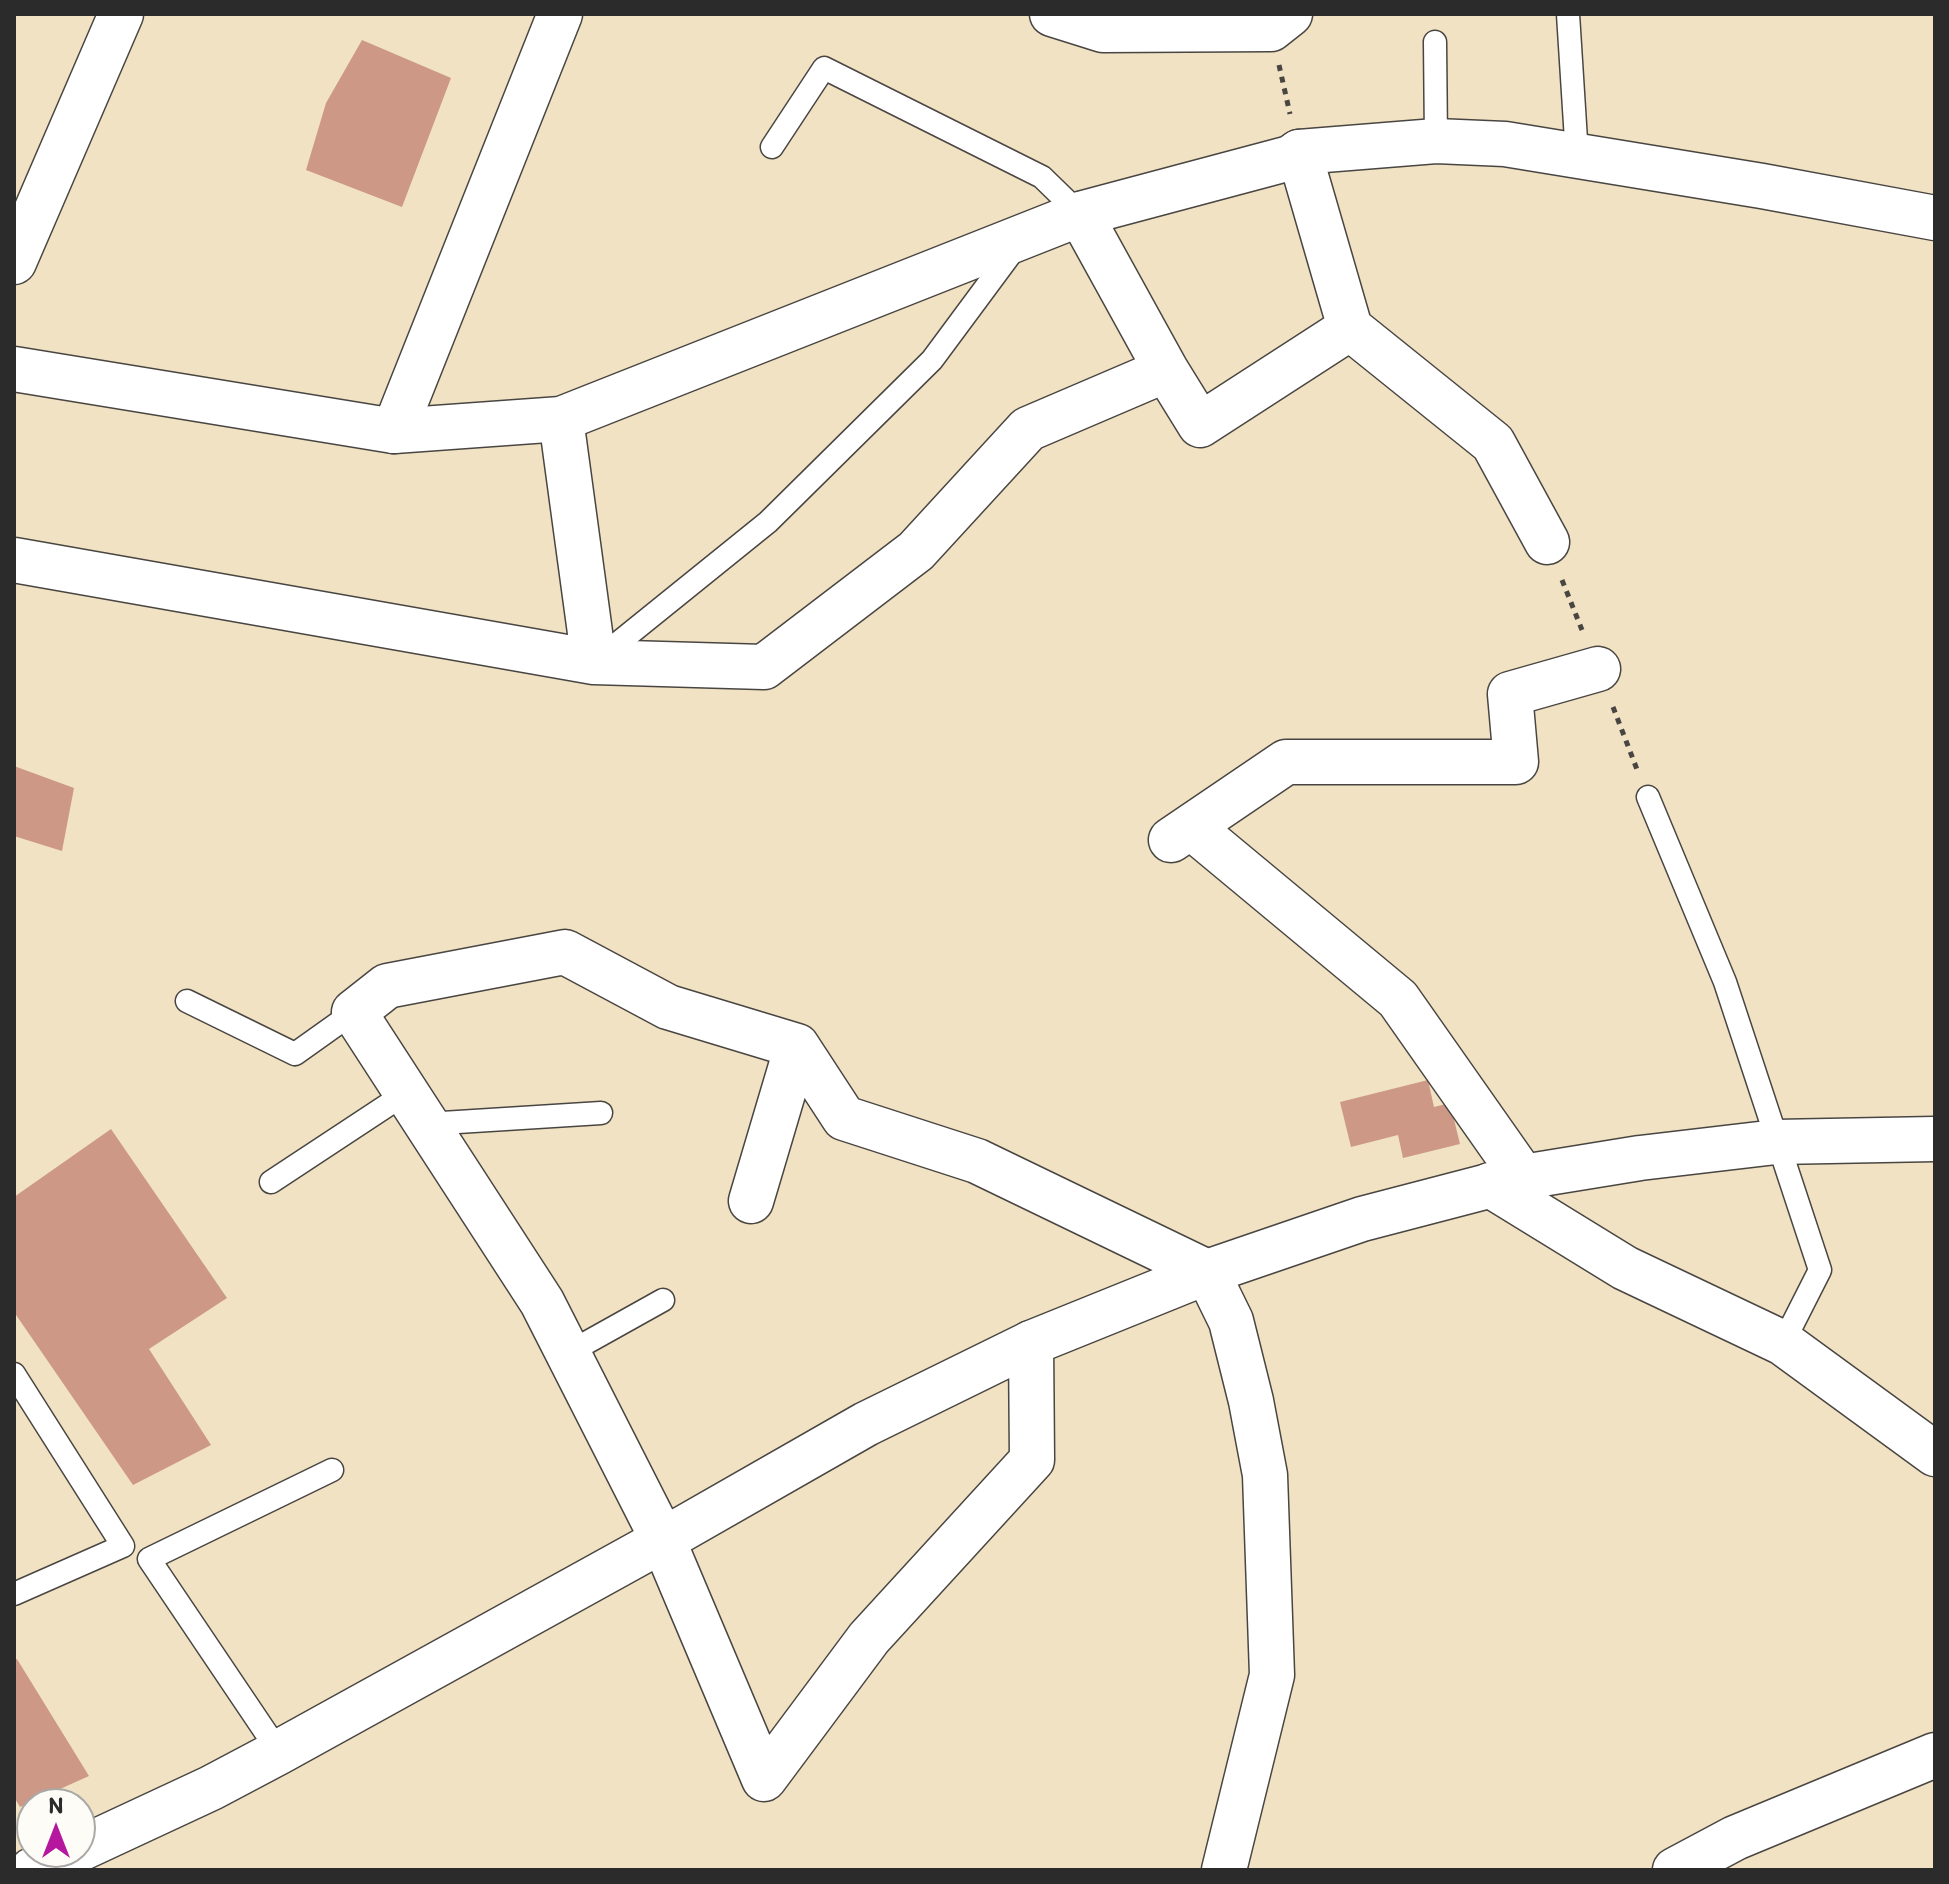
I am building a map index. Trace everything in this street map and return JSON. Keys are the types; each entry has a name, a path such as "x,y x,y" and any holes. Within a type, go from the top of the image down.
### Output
{"street":[{"path":"14,262 121,14"},
{"path":"394,431 560,14"},
{"path":"1052,14 1103,30 1281,22"},
{"path":"14,369 394,431 561,419 1080,214 1290,158 1299,152 1436,141 1505,144 1935,218"},
{"path":"1299,152 1350,328 1493,443 1547,542"},
{"path":"1080,214 1200,425 1350,328"},
{"path":"14,560 594,662 764,667 916,551 1028,429 1166,370"},
{"path":"561,419 594,662"},
{"path":"1598,669 1510,694 1516,762 1286,762 1181,833 1398,999 1507,1181 1625,1268 1783,1343 1935,1454"},
{"path":"1031,1343 1032,1460 869,1638 764,1779 663,1540 542,1302 354,1012 387,986 565,952 668,1007 797,1046 844,1118 977,1161 1207,1272 1231,1321 1265,1475 1272,1675 1224,1870"},
{"path":"751,1201 797,1046"},
{"path":"96,1842 211,1788 279,1752 866,1424 1031,1343 1207,1272 1362,1219 1507,1181 1640,1158 1776,1142 1935,1139"},
{"path":"1675,1870 1735,1838 1935,1755"}],"lane":[{"path":"1568,14 1577,156"},
{"path":"1435,42 1436,141"},
{"path":"772,147 824,68 1042,177 1080,214"},
{"path":"594,662 768,522 921,371 1022,237"},
{"path":"1648,797 1725,982 1820,1270 1783,1343"},
{"path":"187,1001 295,1054 354,1012"},
{"path":"271,1182 416,1108 601,1113"},
{"path":"568,1353 663,1300"},
{"path":"14,1374 123,1546 14,1594"},
{"path":"279,1752 149,1559 332,1470"}],"path":[{"path":"1281,22 1299,152"}],"building":[{"path":"362,40 451,78 402,207 306,170 326,103"},
{"path":"14,766 74,788 62,851 14,836"},
{"path":"1428,1080 1434,1107 1450,1103 1460,1144 1403,1158 1398,1135 1351,1147 1340,1102"},
{"path":"111,1129 227,1298 149,1349 211,1445 133,1485 14,1312 14,1197"},
{"path":"17,1659 89,1776 62,1788 16,1788 16,1800 14,1797 14,1660"}]}
